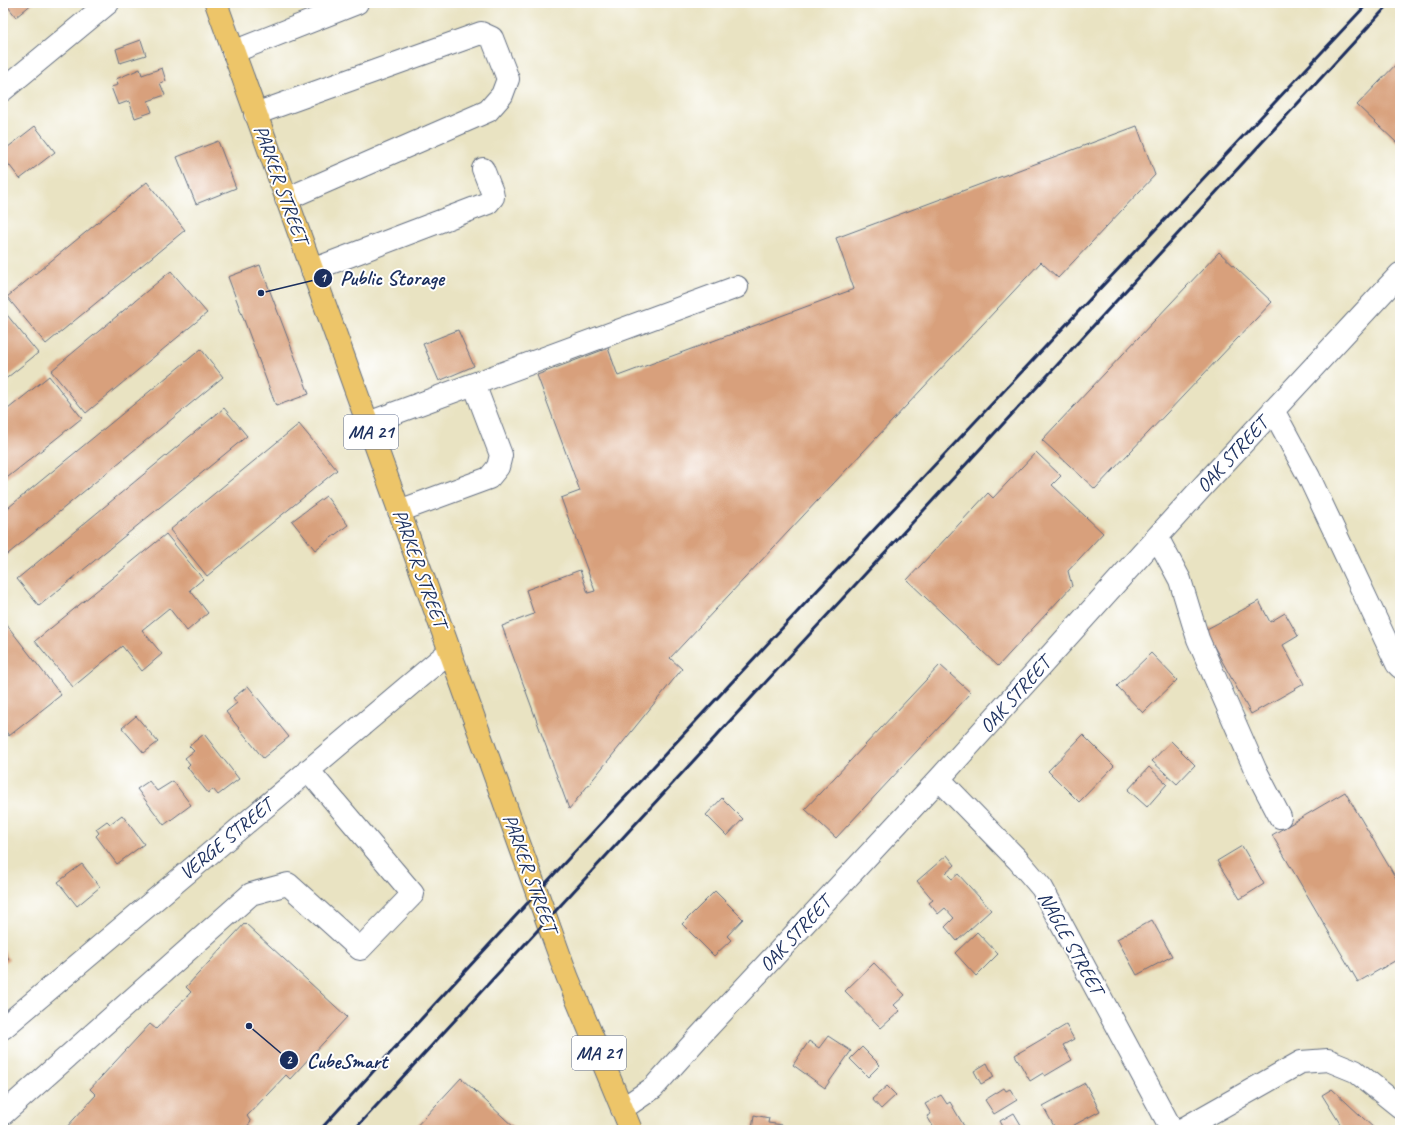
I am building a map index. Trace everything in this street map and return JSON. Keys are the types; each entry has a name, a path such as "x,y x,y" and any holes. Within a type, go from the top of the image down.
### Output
{"main road":[{"name":"PARKER STREET","path":"216,3 567,976 630,1130"}],"street":[{"path":"3,90 108,3"},
{"path":"233,52 356,3"},
{"path":"255,114 481,33 492,38 508,79 502,95 488,111 286,199"},
{"path":"312,270 488,203 492,197 492,192 483,168"},
{"name":"OAK STREET","path":"622,1109 653,1088 939,779 1157,537 1400,274"},
{"path":"368,424 737,287"},
{"path":"399,511 489,478 498,467 501,456 474,384"},
{"path":"1273,410 1309,477 1400,667"},
{"path":"1157,537 1180,580 1198,639 1256,769 1280,817"},
{"name":"VERGE STREET","path":"3,1028 450,651"},
{"path":"3,1114 251,894 288,884 360,949 413,894 308,770"},
{"name":"NAGLE STREET","path":"939,779 1018,860 1042,888 1172,1130"},
{"path":"1181,1130 1300,1062 1328,1060 1355,1071 1400,1107"}],"building":[{"path":"5,3 33,3 16,17"},
{"path":"141,40 146,55 120,63 116,49"},
{"path":"1400,60 1400,140 1397,143 1357,105"},
{"path":"162,68 166,81 160,83 165,95 148,101 152,112 135,118 129,101 118,105 111,87 118,85 116,79 140,69 142,75"},
{"path":"35,126 55,152 20,179 3,157 3,151"},
{"path":"1137,126 1155,175 1058,278 1041,262 670,658 682,669 569,809 502,626 534,614 526,590 580,570 588,593 595,591 561,498 580,491 537,375 608,348 618,376 854,289 836,238"},
{"path":"218,141 236,188 196,204 177,157"},
{"path":"147,182 185,230 46,344 7,297"},
{"path":"1219,252 1272,302 1095,489 1042,440"},
{"path":"260,265 309,394 276,406 228,277"},
{"path":"171,271 207,313 86,413 51,371"},
{"path":"3,310 38,353 3,381"},
{"path":"458,330 474,366 439,381 423,344"},
{"path":"201,349 223,377 3,558 3,512"},
{"path":"49,376 82,418 3,481 3,413"},
{"path":"224,408 247,436 39,606 17,579"},
{"path":"299,424 337,470 207,576 170,530"},
{"path":"1036,452 1061,476 1052,485 1103,533 1068,571 1072,586 998,666 907,580 988,493 993,498"},
{"path":"326,496 348,525 315,550 292,521"},
{"path":"166,534 203,579 190,590 208,613 187,631 169,608 142,630 162,654 142,671 122,646 73,687 35,641"},
{"path":"1259,601 1270,622 1285,613 1298,636 1283,645 1304,684 1251,714 1205,630"},
{"path":"3,620 61,695 9,736 3,727"},
{"path":"1151,653 1177,680 1143,713 1117,686"},
{"path":"940,665 971,693 836,838 805,809"},
{"path":"248,686 289,737 263,758 226,712 237,703 233,698"},
{"path":"136,716 158,742 144,753 122,728"},
{"path":"204,734 239,779 218,795 213,789 208,793 187,767 190,764 185,758 194,751 189,746"},
{"path":"1083,735 1114,766 1079,802 1048,771"},
{"path":"1171,741 1195,765 1177,784 1152,761"},
{"path":"1149,767 1167,784 1147,807 1128,790"},
{"path":"149,781 157,791 173,781 191,805 164,825 137,789"},
{"path":"1345,792 1400,885 1400,958 1358,982 1272,835"},
{"path":"722,798 743,819 727,836 706,815"},
{"path":"122,815 144,844 117,864 96,836 99,833 96,829 107,821 110,824"},
{"path":"1242,846 1264,884 1240,899 1217,861"},
{"path":"947,855 955,865 946,873 952,879 958,874 991,910 957,941 945,927 954,918 945,908 938,914 929,903 933,900 917,881"},
{"path":"82,864 100,887 77,906 58,882"},
{"path":"715,891 743,919 727,936 731,940 714,956 682,924"},
{"path":"1152,920 1172,956 1137,975 1117,939"},
{"path":"245,923 347,1017 290,1079 286,1075 247,1116 251,1122 244,1130 64,1130 96,1095 90,1089 150,1024 156,1029 191,992 186,987"},
{"path":"977,932 998,954 976,976 955,953"},
{"path":"3,950 9,959 3,964"},
{"path":"874,963 905,995 894,1005 900,1011 881,1028 845,991"},
{"path":"1066,1025 1074,1039 1063,1045 1072,1060 1045,1076 1043,1073 1030,1081 1015,1055"},
{"path":"828,1036 851,1051 825,1088 793,1065 809,1041 819,1048"},
{"path":"862,1047 880,1065 868,1077 850,1059"},
{"path":"987,1063 994,1077 981,1084 974,1071"},
{"path":"461,1078 517,1130 413,1130"},
{"path":"1085,1083 1100,1111 1065,1130 1056,1130 1043,1106"},
{"path":"887,1086 896,1095 881,1109 872,1099"},
{"path":"1004,1088 1006,1091 1010,1089 1017,1100 994,1114 985,1100"},
{"path":"1332,1089 1376,1130 1344,1130 1322,1095"},
{"path":"941,1095 947,1104 950,1102 964,1126 957,1130 935,1130 927,1116 931,1114 925,1104"},
{"path":"1014,1113 1024,1130 1005,1130 1000,1121"},
{"path":"754,1115 769,1118 768,1123 783,1125 782,1130 752,1130"}],"railway":[{"path":"320,1130 711,705 1368,3"},
{"path":"354,1130 1390,3"}],"place":[{"name":"Public Storage","path":"261,293"},
{"name":"CubeSmart","path":"249,1026"}]}
